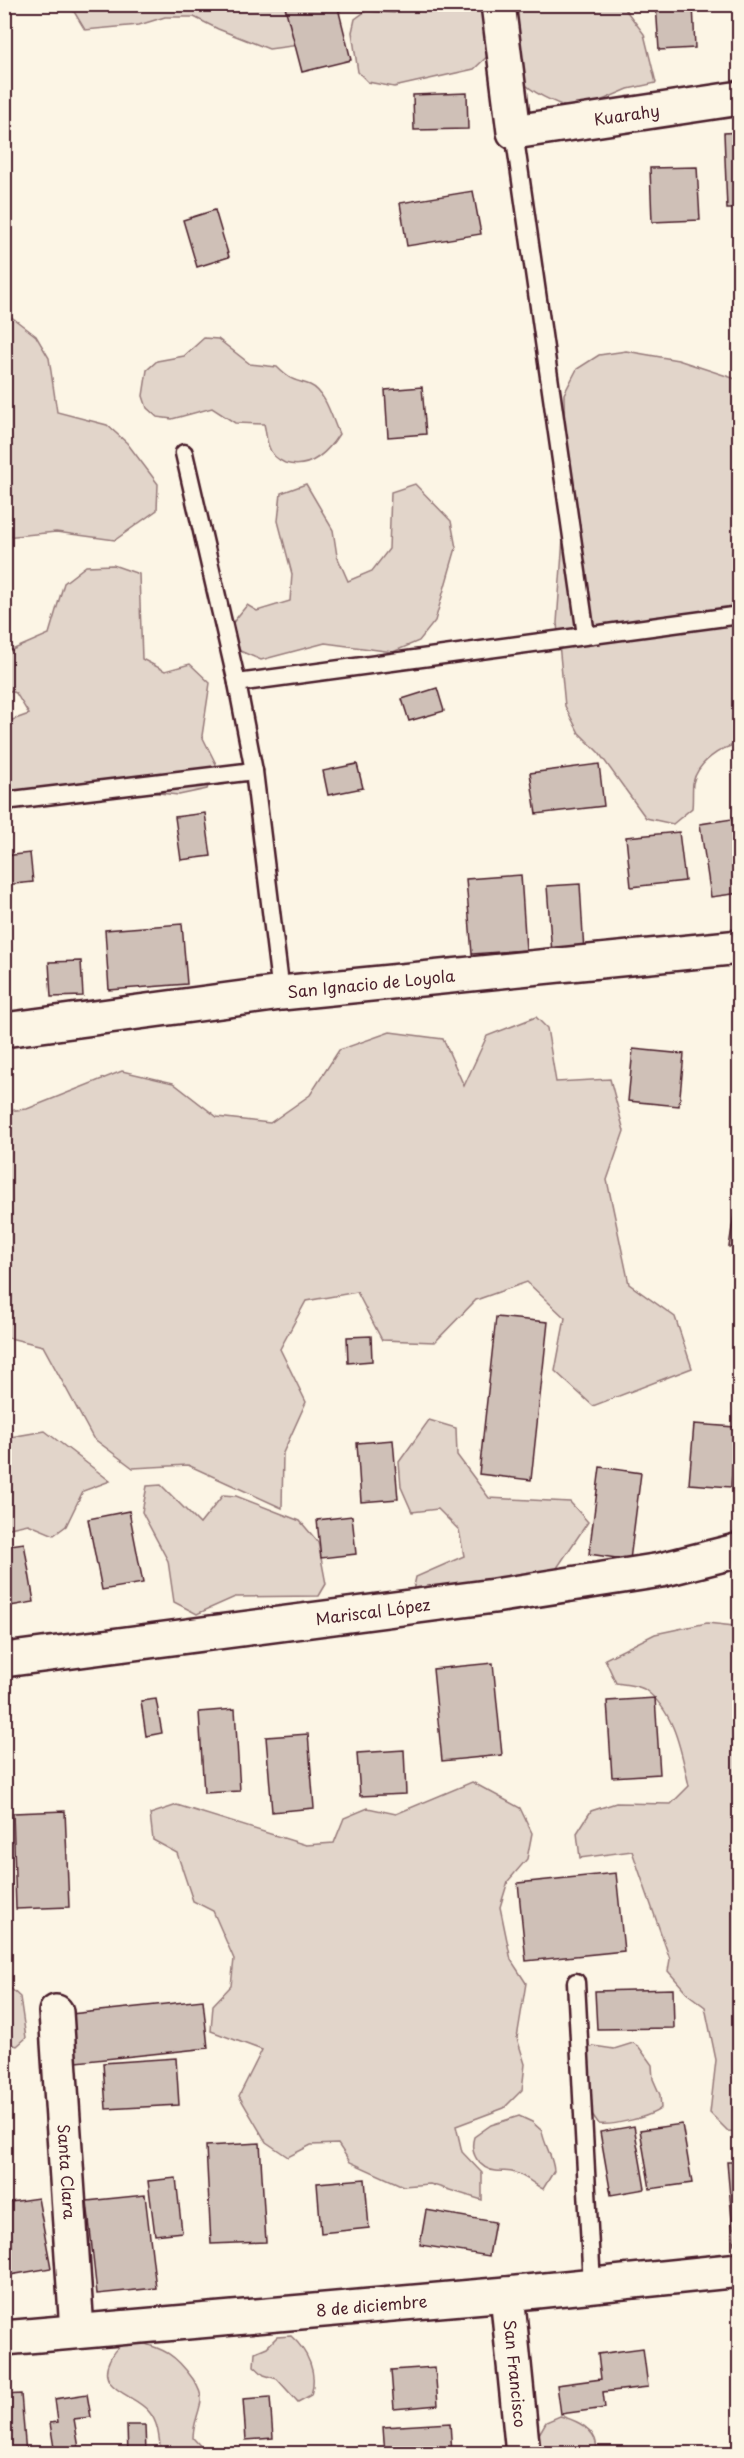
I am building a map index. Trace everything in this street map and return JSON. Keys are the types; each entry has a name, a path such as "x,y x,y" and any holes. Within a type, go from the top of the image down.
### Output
{"street":[{"path":"498,4 514,132"},
{"name":"Kuarahy","path":"514,132 740,98"},
{"name":"San Ignacio de Loyola","path":"4,1030 281,993 740,947"},
{"name":"Mariscal López","path":"4,1660 505,1594 661,1570 740,1550"},
{"name":"Santa Clara","path":"56,2012 77,2331"},
{"name":"8 de diciembre","path":"4,2338 507,2294 740,2270"},
{"name":"San Francisco","path":"507,2294 523,2454"}],"lane":[{"path":"514,132 586,635"},
{"path":"184,453 237,683 254,771 281,993"},
{"path":"237,683 740,615"},
{"path":"4,801 254,771"},
{"path":"576,1982 592,2285"}],"shaded area":[{"path":"341,4 337,20 322,42 269,49 194,17 165,17 139,25 85,30 70,5"},
{"path":"410,4 478,4 498,9 494,50 474,69 394,87 368,82 358,72 352,32 355,19 366,11 394,13"},
{"path":"524,5 622,5 644,34 656,83 628,89 577,111 538,94 521,80 515,72 513,62 518,10"},
{"path":"5,312 36,336 49,358 57,412 107,425 127,443 158,484 157,510 115,540 56,532 5,537"},
{"path":"204,338 218,339 250,364 277,367 289,377 316,389 324,400 339,434 329,448 309,462 294,465 275,457 267,441 264,424 235,423 212,408 172,419 157,417 147,408 143,396 147,370 157,361 184,356"},
{"path":"626,351 678,360 739,380 739,744 717,752 699,769 693,783 692,808 673,824 646,818 599,753 579,733 565,706 557,623 563,538 560,479 565,451 564,394 577,369 599,355"},
{"path":"306,484 333,530 337,556 348,581 372,571 389,549 391,492 415,484 451,521 456,548 435,621 419,641 393,652 325,643 261,660 240,651 231,625 247,605 257,611 290,601 292,574 278,521 281,493"},
{"path":"113,565 139,574 142,659 165,671 190,664 210,683 202,736 216,764 207,789 179,795 127,790 101,798 71,801 45,796 5,800 4,723 29,714 16,693 5,689 5,653 49,634 64,583 86,566"},
{"path":"536,1017 547,1028 556,1082 610,1079 624,1131 607,1180 629,1284 675,1317 692,1368 593,1406 555,1371 565,1318 527,1282 476,1300 435,1342 382,1340 357,1292 306,1301 280,1349 306,1402 283,1453 282,1508 188,1465 133,1468 93,1438 43,1346 5,1337 5,1111 27,1109 122,1071 173,1083 217,1117 270,1123 310,1095 339,1050 390,1032 443,1039 464,1086 487,1036"},
{"path":"429,1420 456,1428 457,1455 489,1498 570,1502 588,1522 557,1568 515,1600 413,1591 416,1577 464,1556 459,1530 438,1509 412,1512 401,1487 399,1462"},
{"path":"45,1431 110,1481 83,1491 66,1526 54,1535 28,1524 5,1529 5,1438"},
{"path":"161,1485 200,1524 223,1495 236,1496 300,1521 318,1542 326,1584 319,1596 235,1597 197,1614 174,1602 168,1561 142,1512 147,1486"},
{"path":"707,1623 734,1626 740,1677 739,2132 728,2131 710,2113 716,2060 705,2007 689,1995 668,1971 670,1959 632,1851 580,1858 577,1833 591,1811 616,1803 671,1804 689,1786 675,1733 663,1709 644,1689 616,1683 605,1659 655,1634"},
{"path":"472,1782 520,1808 532,1833 527,1859 508,1881 500,1907 511,1960 526,1983 517,2038 525,2064 522,2090 504,2108 456,2126 462,2152 482,2173 482,2200 430,2184 403,2186 350,2162 338,2144 311,2145 288,2157 266,2142 239,2096 262,2050 211,2031 213,2005 231,1986 234,1959 213,1911 193,1901 177,1853 153,1840 150,1814 177,1805 306,1845 334,1843 344,1818 368,1808 396,1814"},
{"path":"5,1983 20,1997 26,2038 17,2046 5,2042"},
{"path":"633,2043 639,2047 652,2065 653,2079 660,2095 661,2108 649,2115 631,2120 599,2124 587,2107 582,2051 594,2046 614,2049"},
{"path":"519,2116 532,2122 542,2131 552,2160 554,2171 543,2189 519,2174 490,2170 480,2164 474,2154 474,2137 491,2125"},
{"path":"291,2336 307,2356 313,2379 311,2395 298,2402 277,2379 264,2375 254,2366 255,2352 267,2347 277,2337"},
{"path":"135,2341 154,2347 175,2358 195,2381 201,2398 193,2438 207,2453 161,2453 153,2417 144,2407 112,2385 107,2370 114,2351 123,2344"},
{"path":"560,2416 575,2421 589,2430 595,2439 598,2453 542,2453 539,2434 546,2422"}],"building":[{"path":"295,4 337,4 351,60 302,72 285,7"},
{"path":"656,4 693,4 695,48 659,50"},
{"path":"467,93 468,129 414,130 413,95"},
{"path":"740,132 740,209 727,209 724,133"},
{"path":"697,167 700,220 652,222 650,168"},
{"path":"473,191 481,234 407,246 400,203"},
{"path":"215,210 229,257 197,267 183,220"},
{"path":"422,387 426,434 388,437 385,390"},
{"path":"437,688 444,711 409,721 402,699"},
{"path":"357,764 363,788 328,795 323,771"},
{"path":"599,764 604,806 536,814 530,773"},
{"path":"205,813 211,856 181,860 175,817"},
{"path":"732,819 740,870 740,893 711,897 700,824"},
{"path":"679,832 685,881 631,887 626,837"},
{"path":"30,853 33,882 4,885 4,856"},
{"path":"521,875 526,950 472,954 466,879"},
{"path":"580,884 584,952 552,954 547,886"},
{"path":"182,924 187,984 109,990 105,930"},
{"path":"81,961 83,996 51,997 49,962"},
{"path":"633,1049 684,1054 679,1106 628,1101"},
{"path":"734,1215 740,1215 740,1249 729,1247"},
{"path":"496,1317 548,1322 531,1480 479,1474"},
{"path":"371,1336 372,1361 348,1363 347,1337"},
{"path":"694,1424 735,1427 731,1487 689,1484"},
{"path":"393,1440 398,1499 361,1502 357,1443"},
{"path":"600,1467 641,1473 630,1560 589,1554"},
{"path":"129,1511 143,1583 102,1590 88,1519"},
{"path":"352,1516 356,1554 321,1558 317,1520"},
{"path":"24,1543 34,1602 4,1607 4,1546"},
{"path":"493,1663 502,1755 442,1761 433,1669"},
{"path":"655,1698 660,1774 612,1777 607,1701"},
{"path":"156,1699 162,1733 146,1736 141,1701"},
{"path":"235,1709 240,1791 204,1793 199,1712"},
{"path":"308,1734 314,1808 272,1812 266,1737"},
{"path":"404,1750 406,1794 360,1796 357,1753"},
{"path":"65,1811 69,1907 16,1909 13,1813"},
{"path":"616,1873 624,1951 526,1961 518,1883"},
{"path":"673,1989 674,2028 597,2029 595,1991"},
{"path":"203,2000 208,2048 77,2062 71,2014"},
{"path":"176,2058 179,2105 106,2109 103,2063"},
{"path":"682,2124 692,2183 650,2189 640,2130"},
{"path":"634,2126 645,2189 611,2195 600,2132"},
{"path":"260,2143 266,2242 211,2244 206,2146"},
{"path":"727,2162 740,2162 740,2244 734,2244"},
{"path":"176,2178 182,2232 155,2235 148,2181"},
{"path":"365,2179 369,2228 321,2233 317,2183"},
{"path":"145,2195 156,2288 97,2294 87,2201"},
{"path":"38,2198 51,2268 4,2276 4,2203"},
{"path":"426,2210 495,2222 489,2256 420,2245"},
{"path":"643,2348 648,2387 603,2392 605,2408 561,2414 557,2385 601,2379 598,2354"},
{"path":"435,2367 438,2405 394,2409 391,2370"},
{"path":"21,2394 26,2454 4,2454 4,2395"},
{"path":"87,2394 91,2417 74,2419 80,2454 55,2454 50,2423 58,2422 55,2399"},
{"path":"270,2397 273,2438 246,2440 243,2399"},
{"path":"450,2423 452,2454 385,2454 383,2427"},
{"path":"127,2425 145,2425 146,2454 128,2454"}]}
